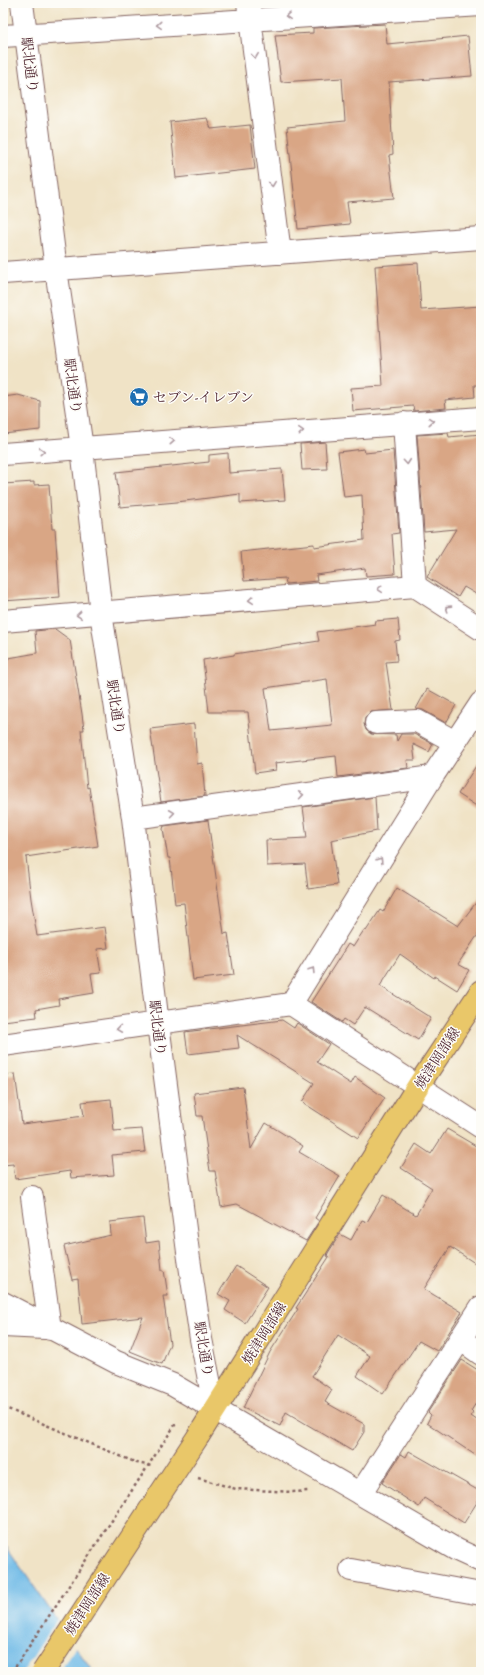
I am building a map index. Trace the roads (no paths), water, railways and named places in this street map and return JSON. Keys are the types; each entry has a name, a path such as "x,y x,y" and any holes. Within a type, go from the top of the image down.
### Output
{"main road":[{"name":"焼津岡部線","path":"43,1672 199,1435 418,1086 481,991"}],"street":[{"name":"駅北通り","path":"22,3 56,269 82,448 101,613 133,818 158,1024 190,1266 201,1339 215,1410"},
{"path":"3,36 249,11 481,4"},
{"path":"249,11 280,253"},
{"path":"3,273 481,238"},
{"path":"3,454 481,418"},
{"path":"404,423 415,586"},
{"path":"3,621 415,586 481,629"},
{"path":"291,1004 432,777 481,703"},
{"path":"376,723 417,720 455,742"},
{"path":"133,818 432,777"},
{"path":"3,1045 291,1004 481,1127"},
{"path":"32,1196 50,1328"},
{"path":"3,1303 116,1362 173,1386 457,1550 481,1561"},
{"path":"360,1494 481,1307"},
{"path":"3,1326 50,1328"},
{"path":"460,1339 481,1354"},
{"path":"351,1570 481,1594"}],"water":[{"path":"3,1541 4,1543 93,1672 3,1672"}],"place":[{"name":"セブン-イレブン","path":"139,397"}]}
